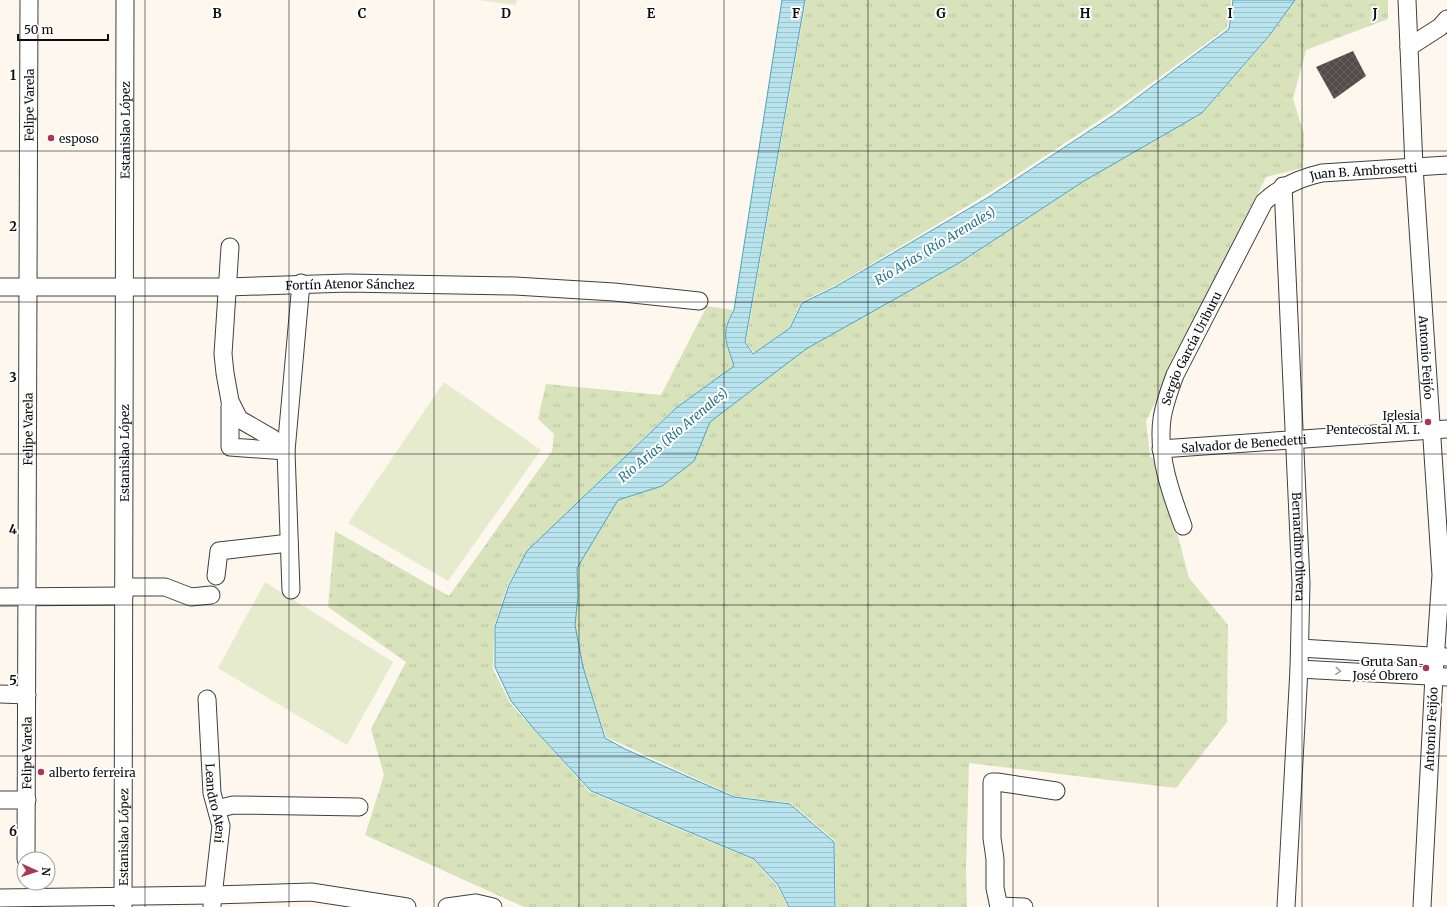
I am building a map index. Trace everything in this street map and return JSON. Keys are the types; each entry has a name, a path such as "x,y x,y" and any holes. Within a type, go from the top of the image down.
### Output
{"street":[{"name":"Felipe Varela","path":"26,851 29,0"},
{"name":"Estanislao López","path":"123,902 125,0"},
{"name":"Antonio Feijóo","path":"1406,0 1414,167 1440,429 1441,656 1422,907"},
{"path":"1409,47 1440,27 1447,19"},
{"name":"Juan B. Ambrosetti","path":"1283,186 1306,176 1322,173 1447,165"},
{"name":"Bernardino Olivera","path":"1283,186 1302,583 1299,669 1286,907"},
{"name":"Sergio García Uriburu","path":"1183,526 1176,506 1161,449 1162,419 1166,399 1175,375 1264,202 1283,186"},
{"path":"230,247 224,354 225,373 230,400 230,447 286,451"},
{"name":"Fortín Atenor Sánchez","path":"0,287 228,287 300,283 515,286 614,292 699,301"},
{"path":"291,590 286,451 300,283"},
{"path":"230,400 239,419 272,438 286,451"},
{"name":"Salvador de Benedetti","path":"1161,449 1440,429"},
{"path":"216,576 219,551 289,542"},
{"path":"0,597 28,597 165,587 191,597 211,595"},
{"path":"1300,648 1441,656"},
{"path":"1299,669 1440,676"},
{"path":"0,694 27,694"},
{"name":"Leandro Ateni","path":"207,699 212,793 221,826 212,901"},
{"path":"1024,907 999,906 995,888 995,859 992,838 992,782 1056,791"},
{"path":"0,800 26,800"},
{"path":"217,809 233,805 359,807"},
{"path":"0,898 26,896 123,902 212,901 311,892 407,907"},
{"path":"212,901 224,907"},
{"path":"447,907 476,904 493,907"}],"green space":[{"path":"478,0 517,0 516,5"},
{"path":"806,0 1231,0 1227,28 1112,112 989,193 838,284 801,302 789,328 754,353 746,342"},
{"path":"1295,0 1388,0 1388,19 1306,50 1293,99 1304,134 1303,168 1266,177 1146,421 1150,456 1159,464 1189,578 1228,625 1227,722 1176,788 969,763 966,870 967,907 836,907 835,841 791,803 734,796 606,737 583,667 575,625 578,596 577,568 618,500 662,486 694,461 710,422 806,349 960,263 1084,181 1203,113 1270,36"},
{"path":"707,306 733,310 726,326 725,338 734,366 675,408 527,551 508,584 494,627 493,669 510,703 590,792 754,860 777,886 788,907 524,907 365,835 384,775 371,729 406,662 328,607 335,531 449,596 552,451 554,434 538,419 546,384 661,395"},
{"path":"444,382 541,450 448,581 348,523"},
{"path":"265,582 393,662 347,745 218,668"}],"water":[{"name":"Río Arias (Río Arenales)","path":"782,0 805,0 745,342 753,354 790,328 802,303 835,287 987,198 1115,114 1229,29 1233,0 1295,0 1269,36 1202,113 1084,181 959,263 806,349 710,422 694,461 662,486 618,500 577,568 578,596 575,625 583,667 605,738 625,749 734,797 790,804 834,842 835,907 789,907 778,885 754,859 591,791 534,729 511,701 495,667 495,627 509,585 527,551 676,408 734,366 727,343 726,332 734,310"}],"building":[{"path":"1353,51 1366,76 1334,99 1316,67"}],"place":[{"name":"esposo","path":"51,138"},
{"name":"Iglesia Pentecostal M. I.","path":"1428,422"},
{"name":"Gruta San José Obrero","path":"1426,668"},
{"name":"alberto ferreira","path":"41,772"}]}
